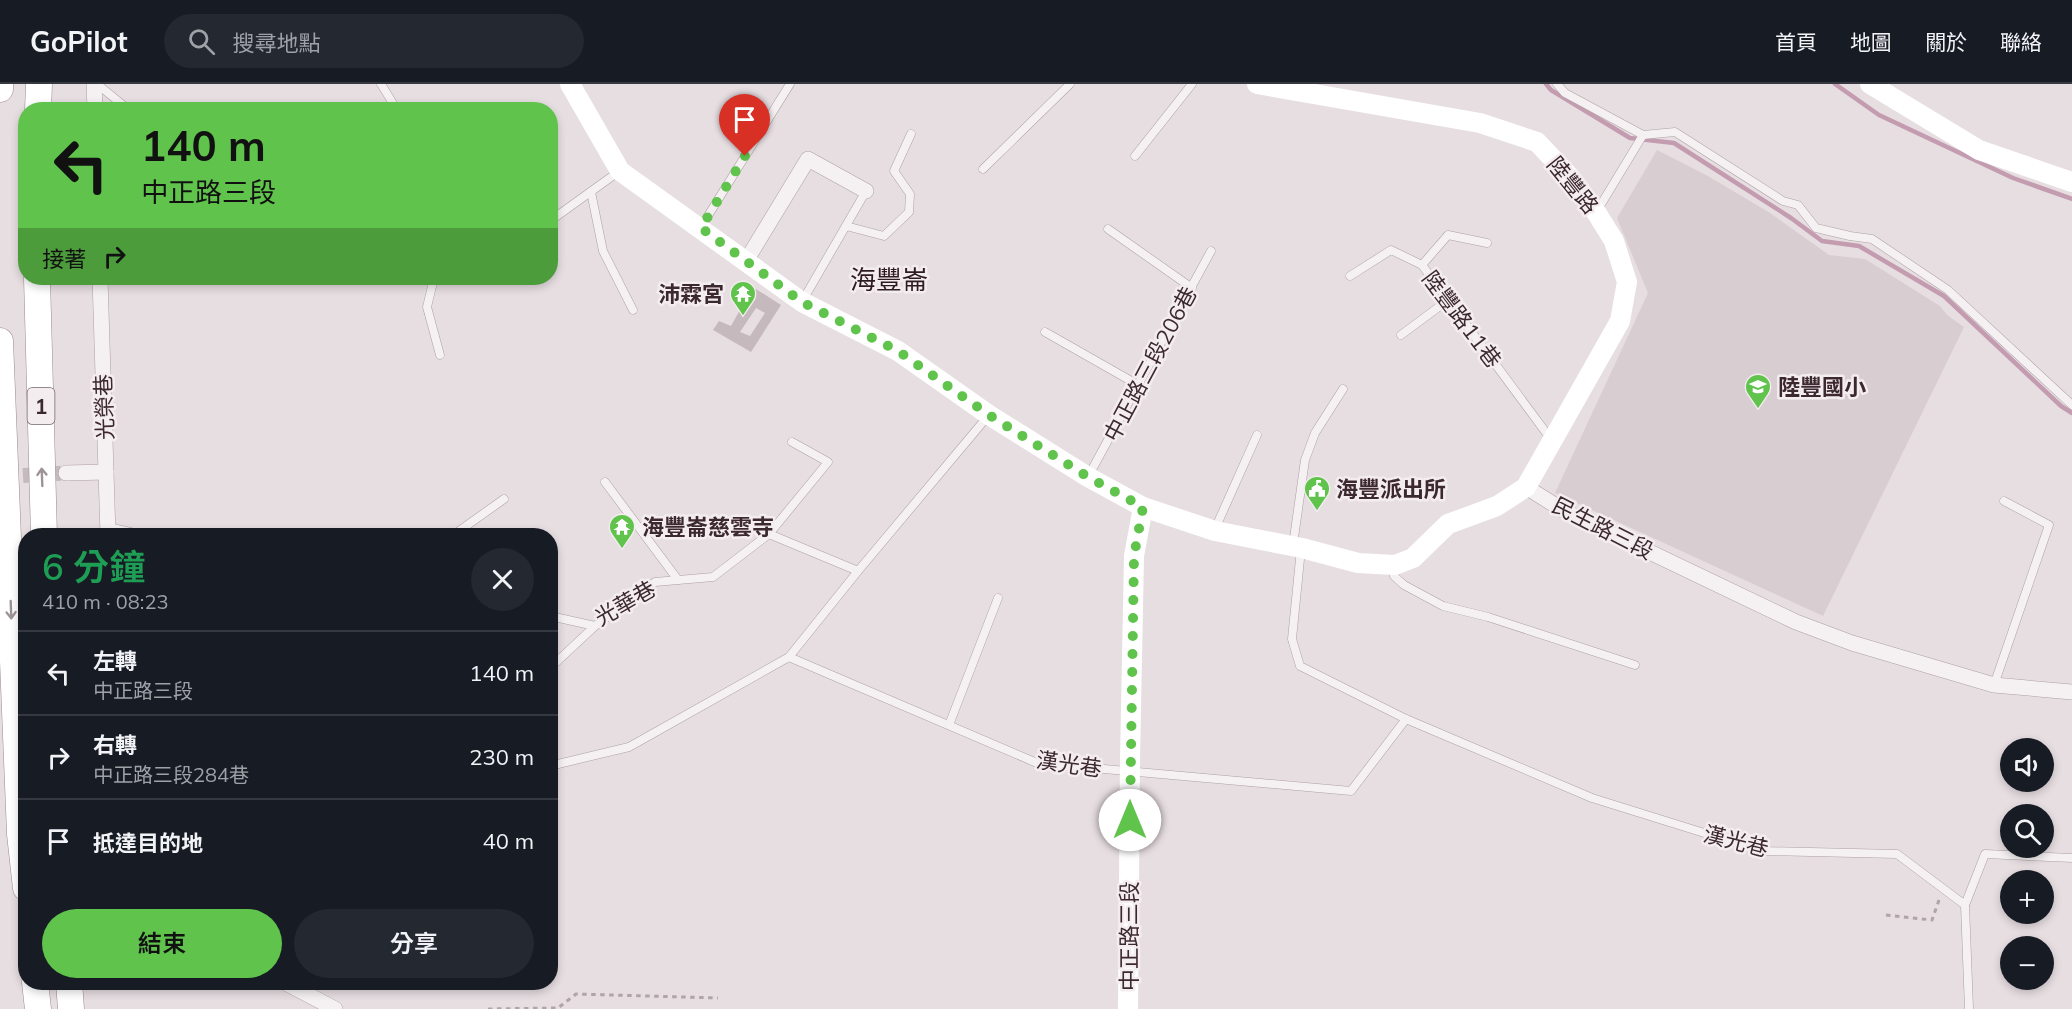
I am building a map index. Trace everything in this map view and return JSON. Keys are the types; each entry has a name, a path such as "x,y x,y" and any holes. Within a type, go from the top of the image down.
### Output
{"highway":[{"path":"0,84 0,89"},
{"path":"38,102 39,84"},
{"name":"1","path":"37,285 44,528"},
{"name":"1","path":"0,341 18,785"},
{"path":"36,990 38,1009"},
{"path":"70,990 71,1009"}],"street":[{"path":"95,102 96,84"},
{"path":"570,84 620,171 802,302 898,351 989,415 1088,477 1143,507"},
{"name":"陸豐路","path":"1257,84 1480,123 1537,142 1570,177 1596,212 1614,241 1627,282 1620,321 1551,439 1526,487"},
{"path":"1870,84 1979,150 2072,182"},
{"path":"746,261 808,159 866,191"},
{"name":"光榮巷","path":"100,285 108,528"},
{"path":"66,473 106,472"},
{"name":"民生路三段","path":"1143,507 1215,531 1297,547 1358,563 1395,564 1413,558 1448,524 1497,506 1526,487 1566,512 1797,622 1852,644 1994,685 2072,692"},
{"name":"中正路三段","path":"1128,1009 1134,556 1143,507"},
{"path":"299,990 335,1009"}],"lane":[{"path":"96,84 119,102"},
{"path":"381,84 392,102"},
{"path":"701,228 790,84"},
{"path":"983,169 1070,84"},
{"path":"1135,156 1192,84"},
{"path":"1557,84 1565,93 1643,135 1675,132 1783,201 1798,205 1816,228 1872,239 1948,290 2072,405"},
{"path":"846,226 884,236 909,212 910,194 894,171 911,134"},
{"path":"1596,212 1643,135"},
{"path":"558,215 620,171"},
{"path":"802,302 866,191"},
{"path":"591,192 603,251 633,310"},
{"path":"1108,229 1192,288"},
{"path":"1422,265 1448,235 1487,243"},
{"name":"陸豐路11巷","path":"1350,276 1391,250 1422,265 1551,439"},
{"name":"中正路三段206巷","path":"1088,477 1140,386 1211,251"},
{"path":"432,285 427,307 440,355"},
{"path":"1401,335 1448,300"},
{"path":"1045,332 1140,386"},
{"name":"漢光巷","path":"1342,389 1315,433 1305,460 1292,639 1300,666 1406,719 1592,798 1762,851 1897,854 1965,905"},
{"path":"558,764 629,747 789,657 989,415"},
{"path":"1215,531 1257,435"},
{"name":"光華巷","path":"558,618 595,626 655,582 713,577 769,534 828,462 792,442"},
{"path":"605,482 678,580"},
{"path":"463,528 504,499"},
{"path":"1994,685 2049,525 2004,501"},
{"path":"769,534 858,571"},
{"path":"1395,564 1394,576 1404,585 1443,606 1488,617 1635,665"},
{"path":"949,725 998,598"},
{"path":"558,661 595,626"},
{"name":"漢光巷","path":"789,657 1037,763 1351,791 1406,719"},
{"path":"1969,1009 1965,905 1984,854 2072,858"}],"path":[{"path":"1886,915 1932,920 1939,904 1939,884"},
{"path":"488,1009 558,1008 576,994 718,998"}],"shaded area":[{"name":"陸豐國小","path":"1657,150 1708,176 1770,213 1829,255 1865,259 1940,306 1947,315 1964,327 1823,616 1555,493 1648,293 1617,218"}],"building":[{"name":"沛霖宮","path":"745,282 781,305 751,352 713,330 719,321 731,326 746,299 736,293","holes":["756,308 765,313 750,336 740,332"]}],"waterway":[{"path":"1546,84 1551,90 1630,138 1674,143 1791,218 1822,241 1859,246 1944,296 2061,406 2072,413"},
{"path":"1835,84 1879,115 2013,178 2072,199"}],"tunnel":[{"path":"0,477 66,473"}],"place":[{"name":"沛霖宮","path":"743,317"},
{"name":"陸豐國小","path":"1758,410"},
{"name":"海豐派出所","path":"1317,512"},
{"name":"海豐崙慈雲寺","path":"622,550"}],"district":[{"name":"海豐崙","path":"889,279"}],"route":[{"path":"745,156 701,228 802,302 898,351 989,415 1088,477 1143,507 1134,556 1130,820"}]}
